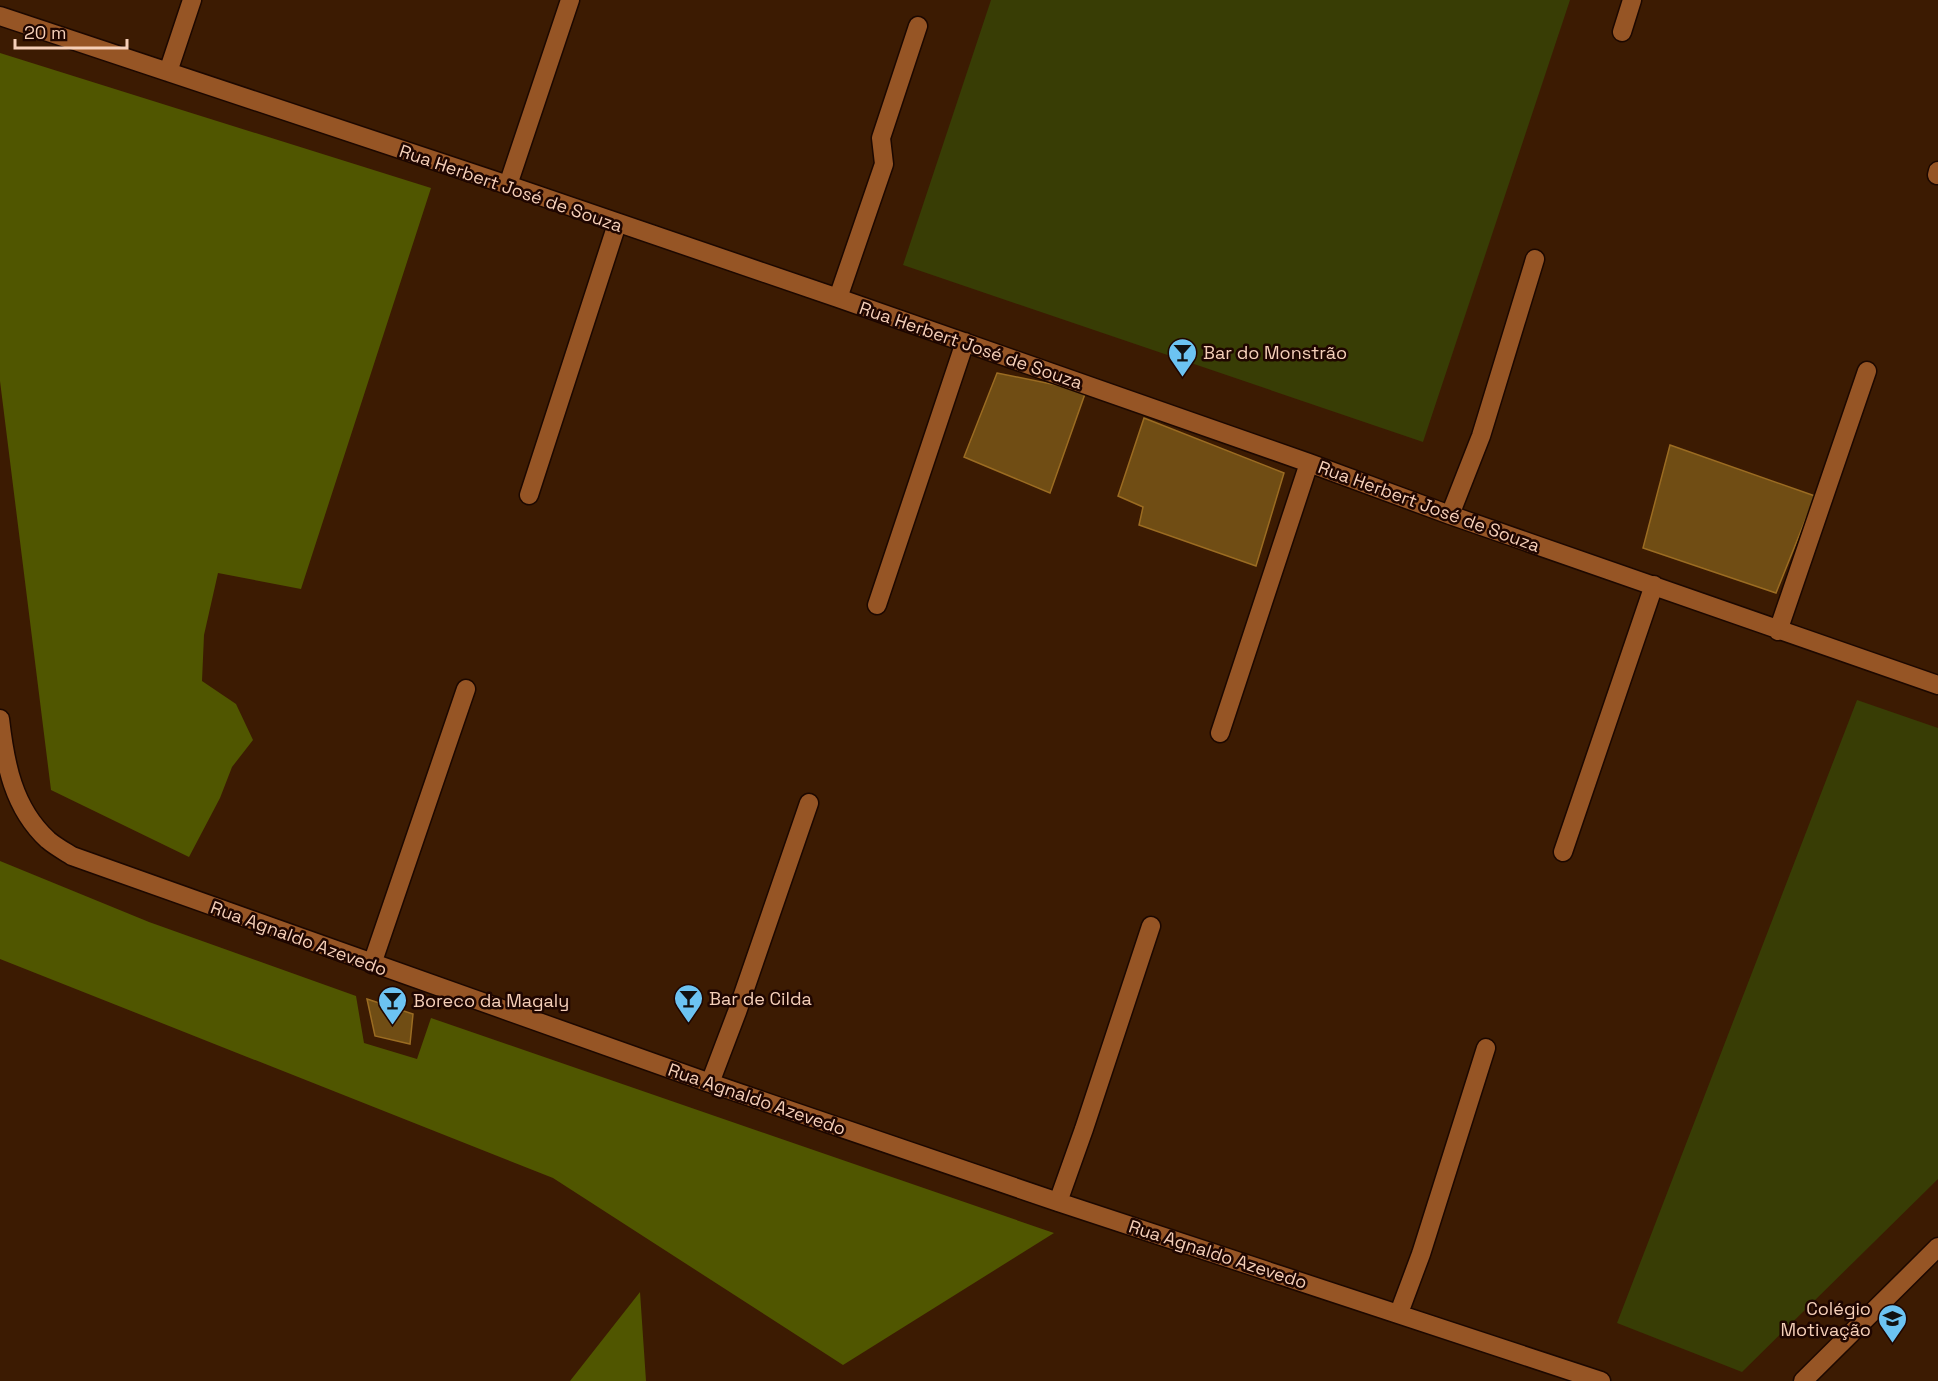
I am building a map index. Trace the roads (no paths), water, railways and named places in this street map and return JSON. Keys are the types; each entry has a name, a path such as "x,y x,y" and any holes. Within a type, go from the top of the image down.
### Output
{"street":[{"path":"168,72 192,0"},
{"path":"508,185 570,0"},
{"path":"1622,32 1632,0"},
{"name":"Rua Herbert José de Souza","path":"0,16 508,185 838,298 1938,685"},
{"path":"838,298 884,164 881,138 918,26"},
{"path":"529,495 617,224"},
{"path":"1450,515 1481,436 1535,259"},
{"path":"877,605 965,342"},
{"path":"1778,630 1867,371"},
{"path":"1220,733 1309,463"},
{"path":"1563,852 1654,585"},
{"path":"372,964 466,689"},
{"name":"Rua Agnaldo Azevedo","path":"0,719 5,757 14,789 30,819 48,840 72,856 710,1083 1058,1202 1601,1381"},
{"path":"710,1083 809,803"},
{"path":"1058,1202 1151,926"},
{"path":"1399,1313 1421,1254 1486,1048"},
{"path":"1803,1381 1938,1247"}],"place":[{"name":"Bar do Monstrão","path":"1182,378"},
{"name":"Bar de Cilda","path":"688,1024"},
{"name":"Boreco da Magaly","path":"392,1026"},
{"name":"Colégio Motivação","path":"1892,1344"}]}
